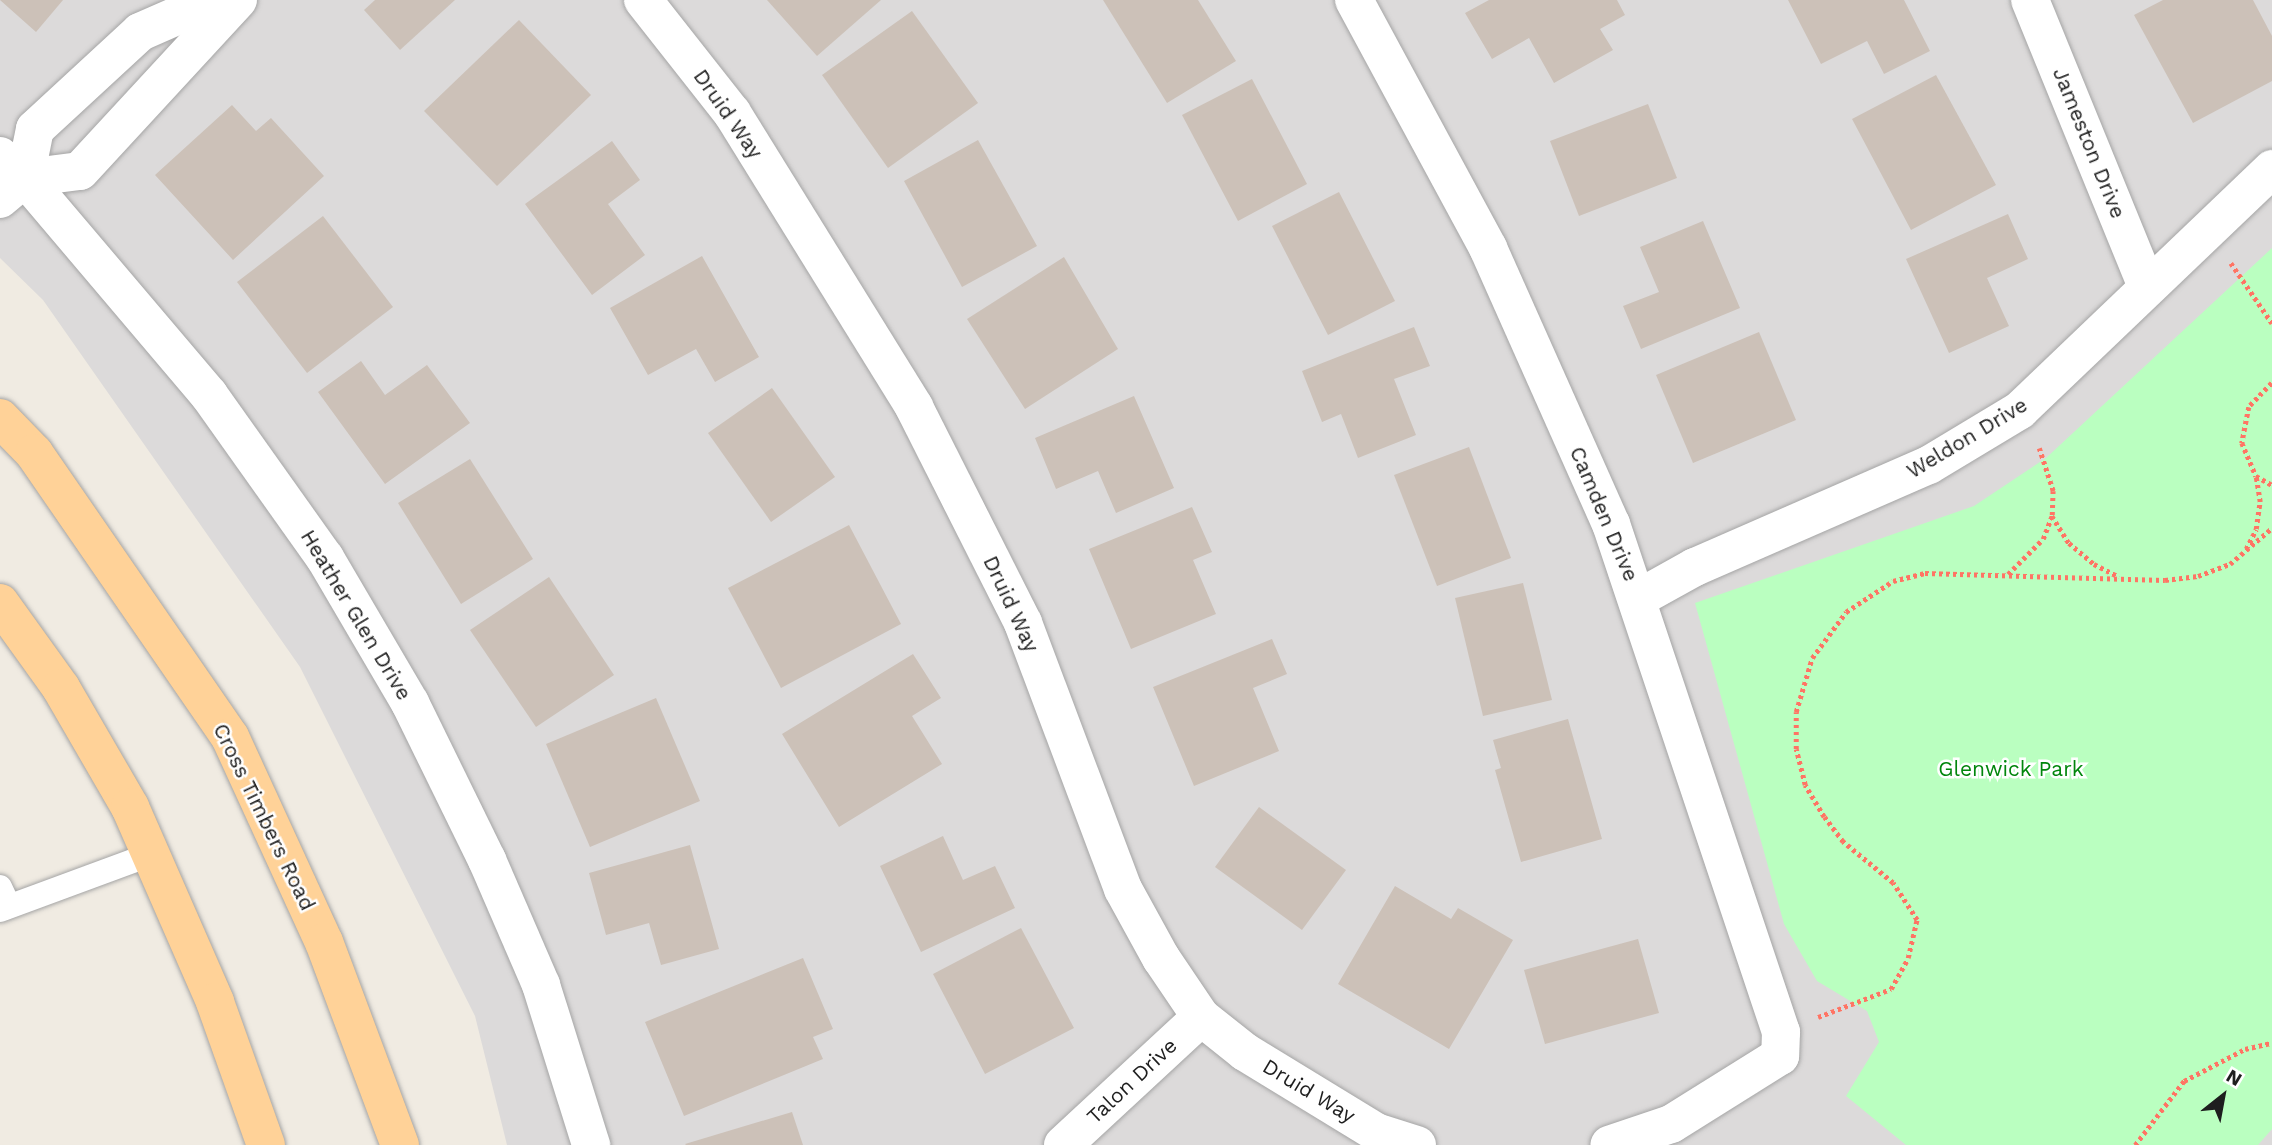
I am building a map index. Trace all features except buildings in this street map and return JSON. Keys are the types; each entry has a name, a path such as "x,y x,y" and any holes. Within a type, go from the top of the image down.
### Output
{"main road":[{"name":"Cross Timbers Road","path":"0,418 34,453 230,737 324,942 400,1145"},
{"path":"0,603 61,688 130,807 215,1002 266,1145"}],"street":[{"path":"8,178 35,129 140,32 213,0"},
{"path":"8,178 80,171 238,0"},
{"name":"Druid Way","path":"643,0 732,113 914,407 1023,623 1123,889 1161,958 1201,1017 1245,1052 1376,1132 1416,1145"},
{"name":"Camden Drive","path":"1354,0 1488,248 1611,524 1639,598 1781,1044"},
{"name":"Jameston Drive","path":"2030,0 2147,287"},
{"name":"Weldon Drive","path":"1639,598 1695,568 1930,465 2020,410 2272,169"},
{"name":"Heather Glen Drive","path":"8,178 209,395 339,583 410,704 488,860 541,985 591,1145"},
{"name":"Talon Drive","path":"1063,1145 1201,1017"},
{"path":"1609,1145 1671,1124 1781,1044"}],"lane":[{"path":"3,901 151,855"}],"path":[{"path":"2202,235 2237,268 2272,323"},
{"path":"2244,553 2256,528 2260,502 2256,476 2242,443 2243,425 2259,392 2272,383"},
{"path":"2007,574 2043,539 2052,515 2048,466 2020,410"},
{"path":"2256,476 2272,485"},
{"path":"2052,515 2085,557 2123,579"},
{"path":"1781,1044 1891,989 1908,958 1917,920 1893,883 1843,842 1805,785 1796,749 1796,712 1812,658 1846,612 1893,581 1925,573 2123,579 2198,576 2230,564 2272,528"},
{"path":"2135,1145 2184,1081 2245,1049 2272,1042"}],"shaded area":[{"path":"0,0 2272,0 2272,1145 507,1145 475,1016 300,667 43,300 0,258"}],"green space":[{"name":"Glenwick Park","path":"2272,248 2272,1129 2258,1145 1906,1145 1846,1096 1879,1042 1867,1011 1817,981 1784,924 1695,603 1974,506 2046,458"}]}
